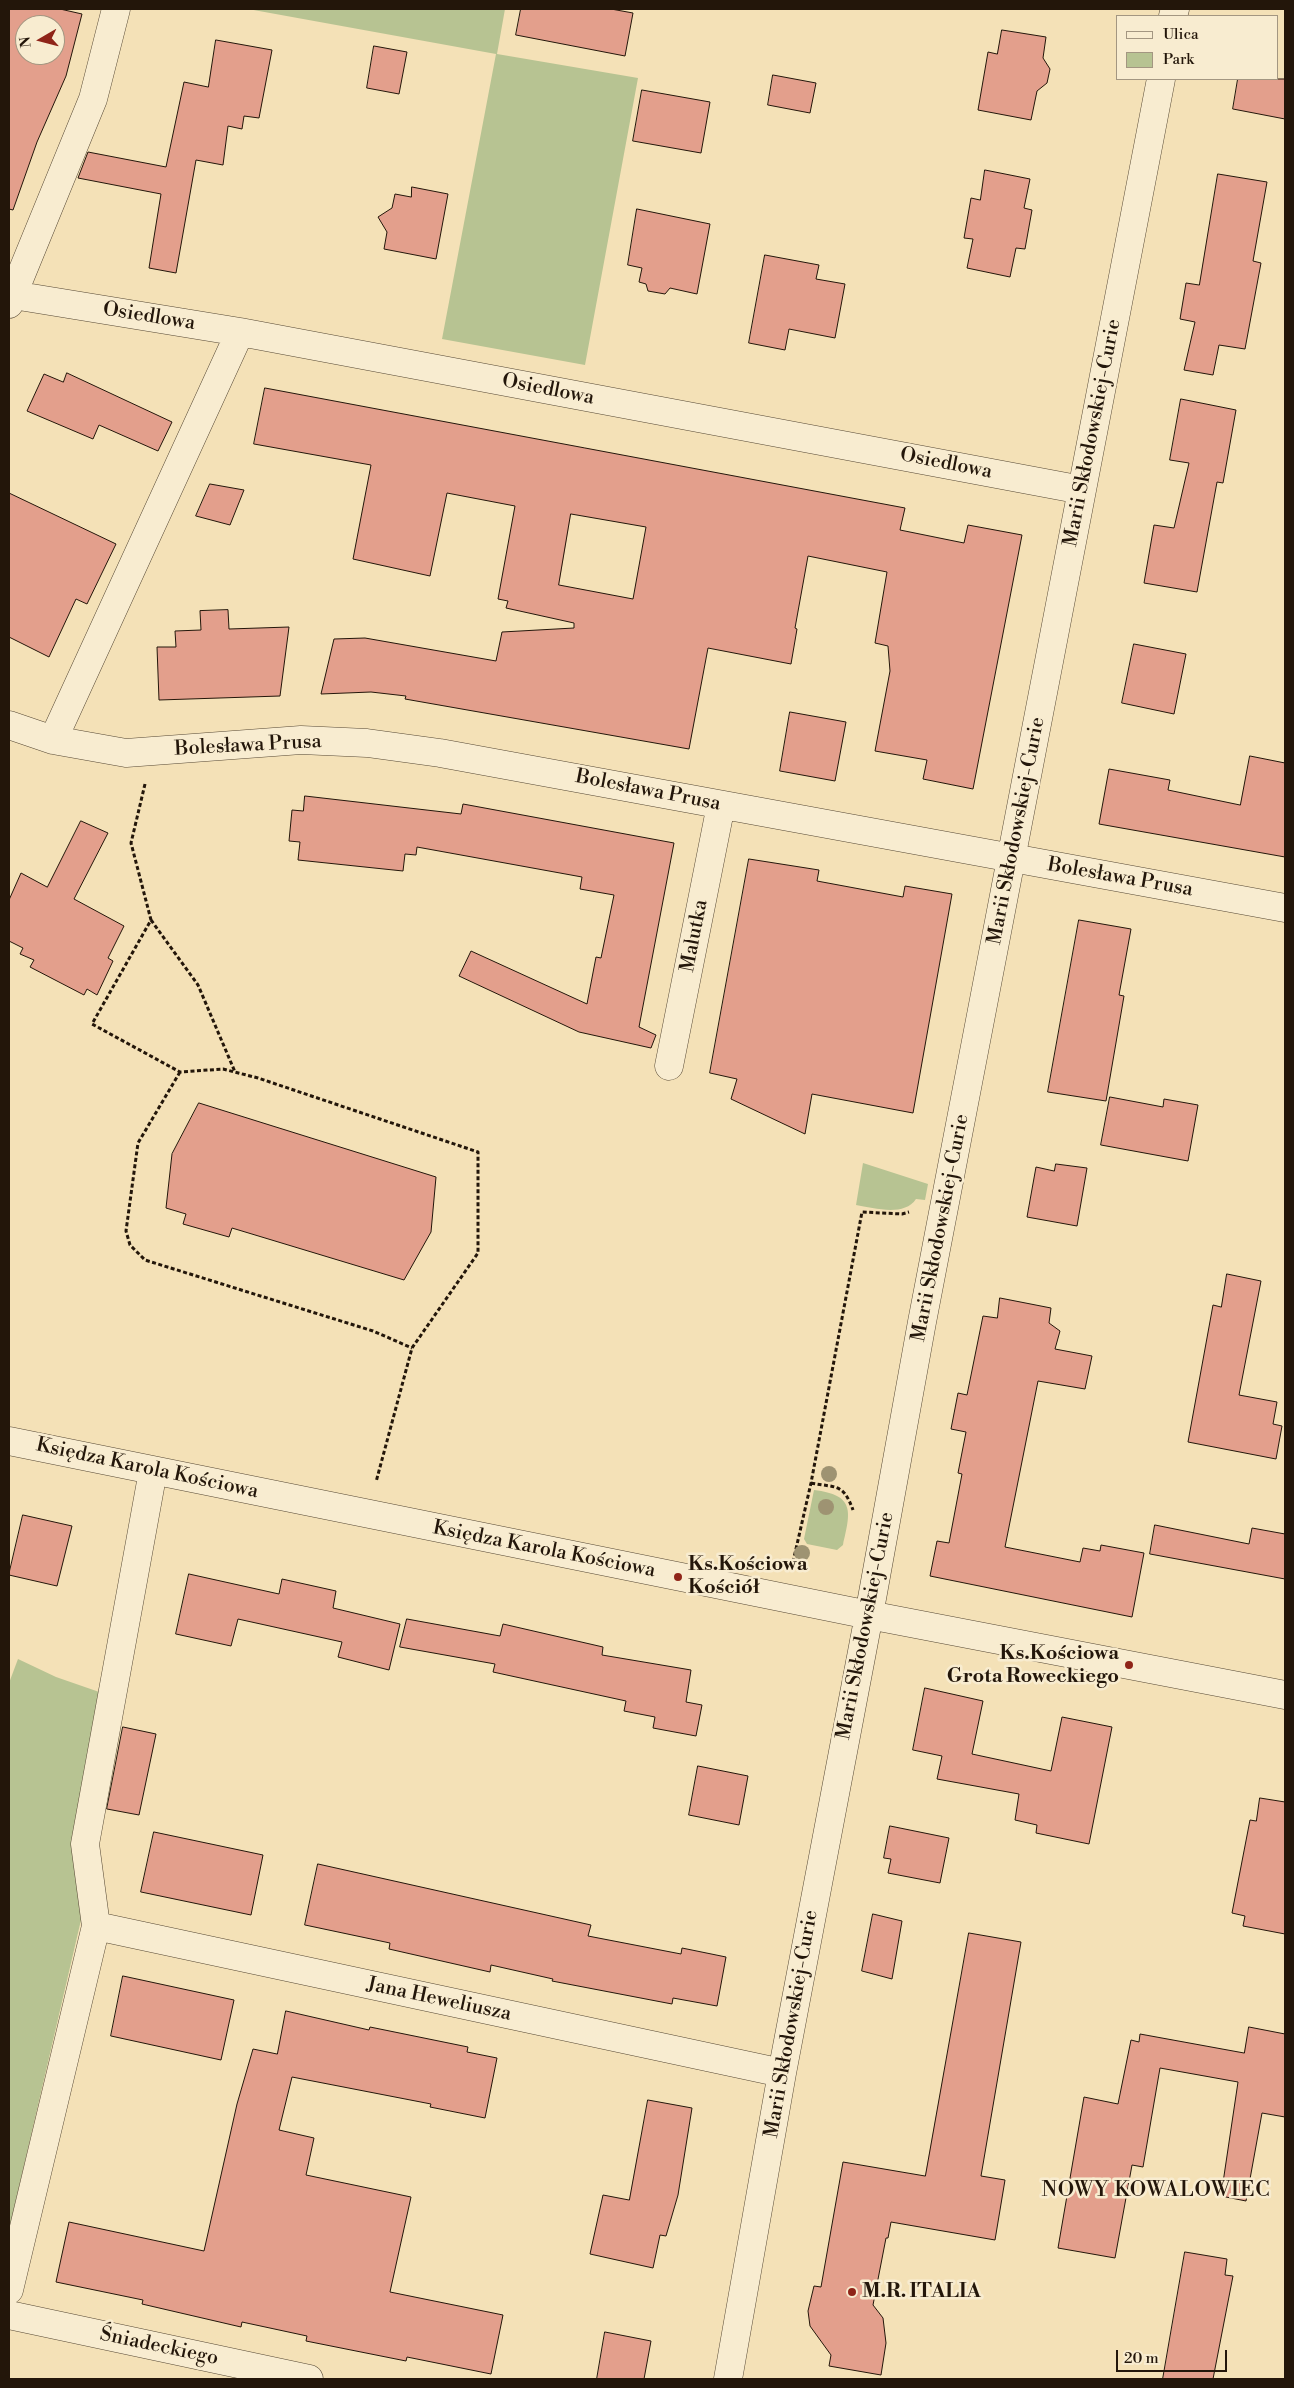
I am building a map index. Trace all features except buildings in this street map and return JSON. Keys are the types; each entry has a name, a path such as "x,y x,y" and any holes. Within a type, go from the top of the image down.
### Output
{"street":[{"path":"11,299 92,99 116,9"},
{"name":"Marii Skłodowskiej-Curie","path":"728,2379 782,2073 869,1615 922,1322 1161,80"},
{"name":"Osiedlowa","path":"11,299 240,332 1082,490"},
{"path":"53,740 240,332"},
{"name":"Bolesława Prusa","path":"9,725 53,740 126,753 302,740 367,743 450,754 1285,908"},
{"name":"Malutka","path":"669,1066 721,805"},
{"name":"Księdza Karola Kościowa","path":"9,1441 869,1615 1285,1695"},
{"path":"9,2290 96,1926 85,1844 153,1470"},
{"name":"Jana Heweliusza","path":"96,1926 782,2073"},
{"name":"Śniadeckiego","path":"9,2314 309,2379"}],"path":[{"path":"137,752 147,778 131,843 151,920 198,986 235,1072"},
{"path":"151,920 92,1024 180,1072 223,1070 258,1078 478,1152 478,1253 412,1348 367,1514"},
{"path":"180,1072 138,1143 126,1231 130,1245 145,1260 373,1331 412,1348"},
{"path":"793,1562 811,1483 862,1212 902,1214 908,1213 919,1205 945,1209"},
{"path":"811,1483 842,1489 846,1492 853,1511"}],"green space":[{"path":"248,9 505,9 497,54 638,78 585,365 442,339 496,54"},
{"path":"863,1163 928,1184 925,1200 916,1199 911,1205 896,1210 856,1205"},
{"path":"814,1490 837,1496 847,1507 848,1523 846,1533 843,1545 837,1550 807,1544 804,1539"},
{"path":"18,1659 56,1677 105,1694 84,1907 9,2230 9,1683"}],"place":[{"name":"Ks.Kościowa Kościół","path":"678,1577"},
{"name":"Ks.Kościowa Grota Roweckiego","path":"1129,1665"},
{"name":"M.R. ITALIA","path":"852,2292"}],"district":[{"name":"NOWY KOWALOWIEC","path":"1156,2191"}]}
